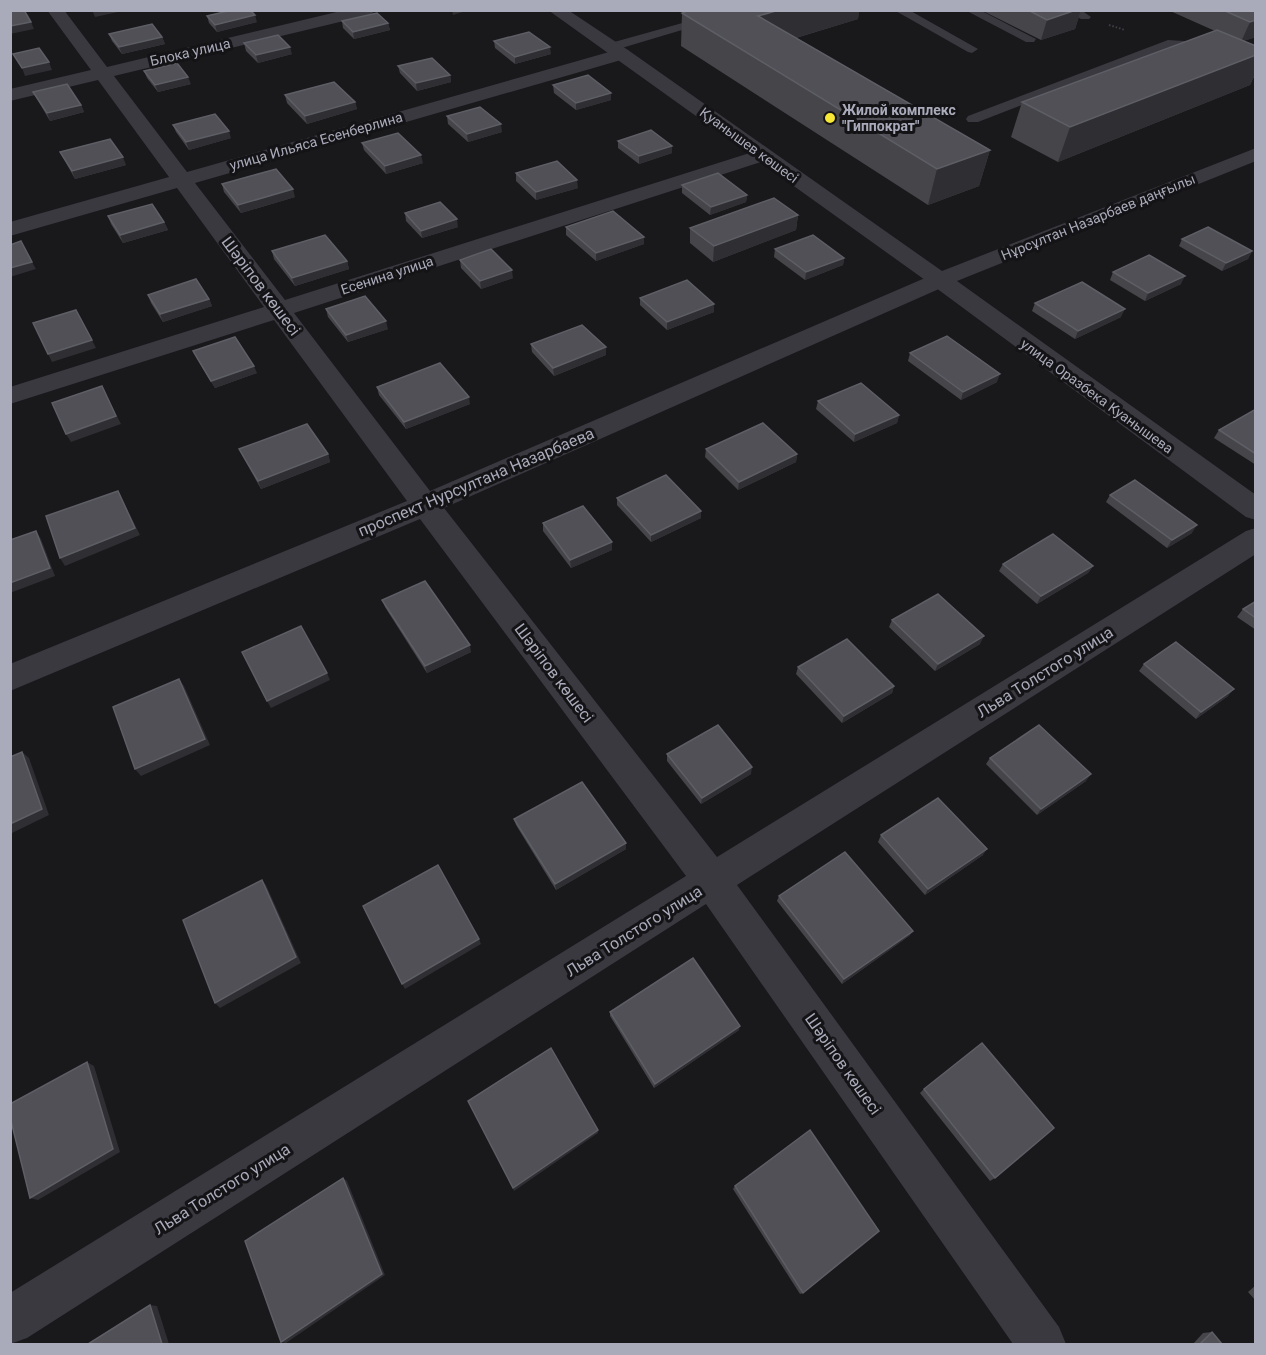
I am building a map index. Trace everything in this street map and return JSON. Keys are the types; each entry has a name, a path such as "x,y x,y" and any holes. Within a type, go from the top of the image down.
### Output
{"street":[{"name":"Шәріпов көшесі","path":"54,10 425,505 713,882 1042,1344"},
{"name":"Блока улица","path":"10,95 369,10"},
{"name":"Қуанышев көшесі","path":"556,10 940,280"},
{"name":"улица Ильяса Есенберлина","path":"10,229 617,51"},
{"name":"Нұрсұлтан Назарбаев даңғылы","path":"940,280 1256,154"},
{"name":"Есенина улица","path":"10,396 763,155"},
{"name":"проспект Нурсултана Назарбаева","path":"10,678 425,505 940,280"},
{"name":"улица Оразбека Куанышева","path":"940,280 1256,510"},
{"name":"Льва Толстого улица","path":"10,1321 713,882 1256,539"}],"lane":[{"path":"617,51 744,10"},
{"path":"899,10 972,49"},
{"path":"970,10 1030,39"},
{"path":"1071,10 1085,17"},
{"path":"973,119 1168,44 1180,44 1256,75"}],"building":[{"path":"10,10 24,10 31,22 10,26"},
{"path":"232,10 250,10 255,15 215,25 207,16"},
{"path":"689,10 779,10 758,16 990,150 937,169 682,13"},
{"path":"1028,10 1076,10 1047,20"},
{"path":"1223,10 1256,10 1256,20 1250,22"},
{"path":"377,13 388,23 353,32 342,21"},
{"path":"152,24 162,37 119,47 109,34"},
{"path":"1217,30 1256,46 1256,55 1070,127 1022,102"},
{"path":"529,32 550,47 515,57 494,41"},
{"path":"278,35 290,47 256,55 244,43"},
{"path":"39,48 49,62 22,68 13,54"},
{"path":"432,58 450,75 416,83 398,66"},
{"path":"177,63 188,77 155,85 144,71"},
{"path":"588,75 611,93 576,103 553,85"},
{"path":"334,82 355,102 305,116 285,95"},
{"path":"67,84 81,105 47,113 33,92"},
{"path":"480,107 501,124 467,134 447,116"},
{"path":"215,114 229,131 186,142 173,125"},
{"path":"651,130 672,146 639,156 618,141"},
{"path":"398,133 421,155 385,166 362,143"},
{"path":"110,139 123,157 72,171 60,152"},
{"path":"557,161 577,180 536,192 516,173"},
{"path":"276,169 293,189 238,205 222,184"},
{"path":"718,173 747,195 711,207 682,185"},
{"path":"774,198 798,215 714,246 690,228"},
{"path":"440,202 457,219 421,231 405,213"},
{"path":"152,204 164,222 120,235 108,216"},
{"path":"613,211 644,237 596,253 566,227"},
{"path":"1208,227 1252,251 1226,263 1182,239"},
{"path":"325,235 347,261 292,278 272,251"},
{"path":"813,235 844,258 806,272 775,249"},
{"path":"21,241 32,262 10,268 10,245"},
{"path":"491,249 512,270 480,281 460,260"},
{"path":"1149,255 1185,276 1148,293 1113,272"},
{"path":"196,279 209,299 160,314 148,295"},
{"path":"687,280 714,304 667,322 640,298"},
{"path":"1082,282 1125,309 1078,331 1035,303"},
{"path":"365,296 386,321 346,335 326,309"},
{"path":"76,310 92,340 48,354 33,323"},
{"path":"582,325 606,347 553,368 531,344"},
{"path":"947,336 1000,374 963,392 910,353"},
{"path":"235,337 254,366 211,381 193,351"},
{"path":"440,363 469,397 404,422 377,387"},
{"path":"861,383 899,415 855,434 818,401"},
{"path":"102,386 116,416 66,434 52,403"},
{"path":"1256,409 1256,454 1219,430"},
{"path":"763,423 797,454 739,482 706,449"},
{"path":"307,424 328,454 258,481 239,449"},
{"path":"666,475 701,511 651,535 617,498"},
{"path":"1135,480 1197,525 1172,540 1110,495"},
{"path":"118,491 135,528 60,558 46,516"},
{"path":"583,506 612,542 570,560 543,523"},
{"path":"36,531 50,568 10,583 10,540"},
{"path":"1053,534 1093,566 1041,596 1003,564"},
{"path":"425,581 470,645 425,666 382,600"},
{"path":"938,594 984,636 938,664 892,620"},
{"path":"1256,601 1256,618 1243,609"},
{"path":"301,626 327,673 267,701 242,652"},
{"path":"847,639 894,686 844,716 798,667"},
{"path":"1176,642 1234,689 1201,712 1144,664"},
{"path":"179,679 205,739 135,769 113,707"},
{"path":"718,725 752,767 702,798 667,754"},
{"path":"1039,725 1091,774 1041,809 990,758"},
{"path":"22,752 42,809 10,824 10,757"},
{"path":"582,782 626,843 555,884 514,819"},
{"path":"938,798 987,849 928,889 881,835"},
{"path":"845,852 913,931 844,979 779,896"},
{"path":"438,865 479,939 402,984 363,906"},
{"path":"262,880 296,957 215,1003 183,920"},
{"path":"693,958 740,1026 655,1084 610,1012"},
{"path":"982,1043 1054,1128 995,1178 924,1089"},
{"path":"551,1048 598,1130 513,1188 468,1101"},
{"path":"87,1062 113,1149 30,1198 10,1117 10,1104"},
{"path":"810,1130 879,1231 803,1293 735,1186"},
{"path":"343,1178 382,1274 281,1342 245,1241"},
{"path":"150,1305 162,1344 88,1344"},
{"path":"1212,1332 1222,1344 1200,1344"}],"place":[{"name":"Жилой комплекс \"Гиппократ\"","path":"830,118"}]}
